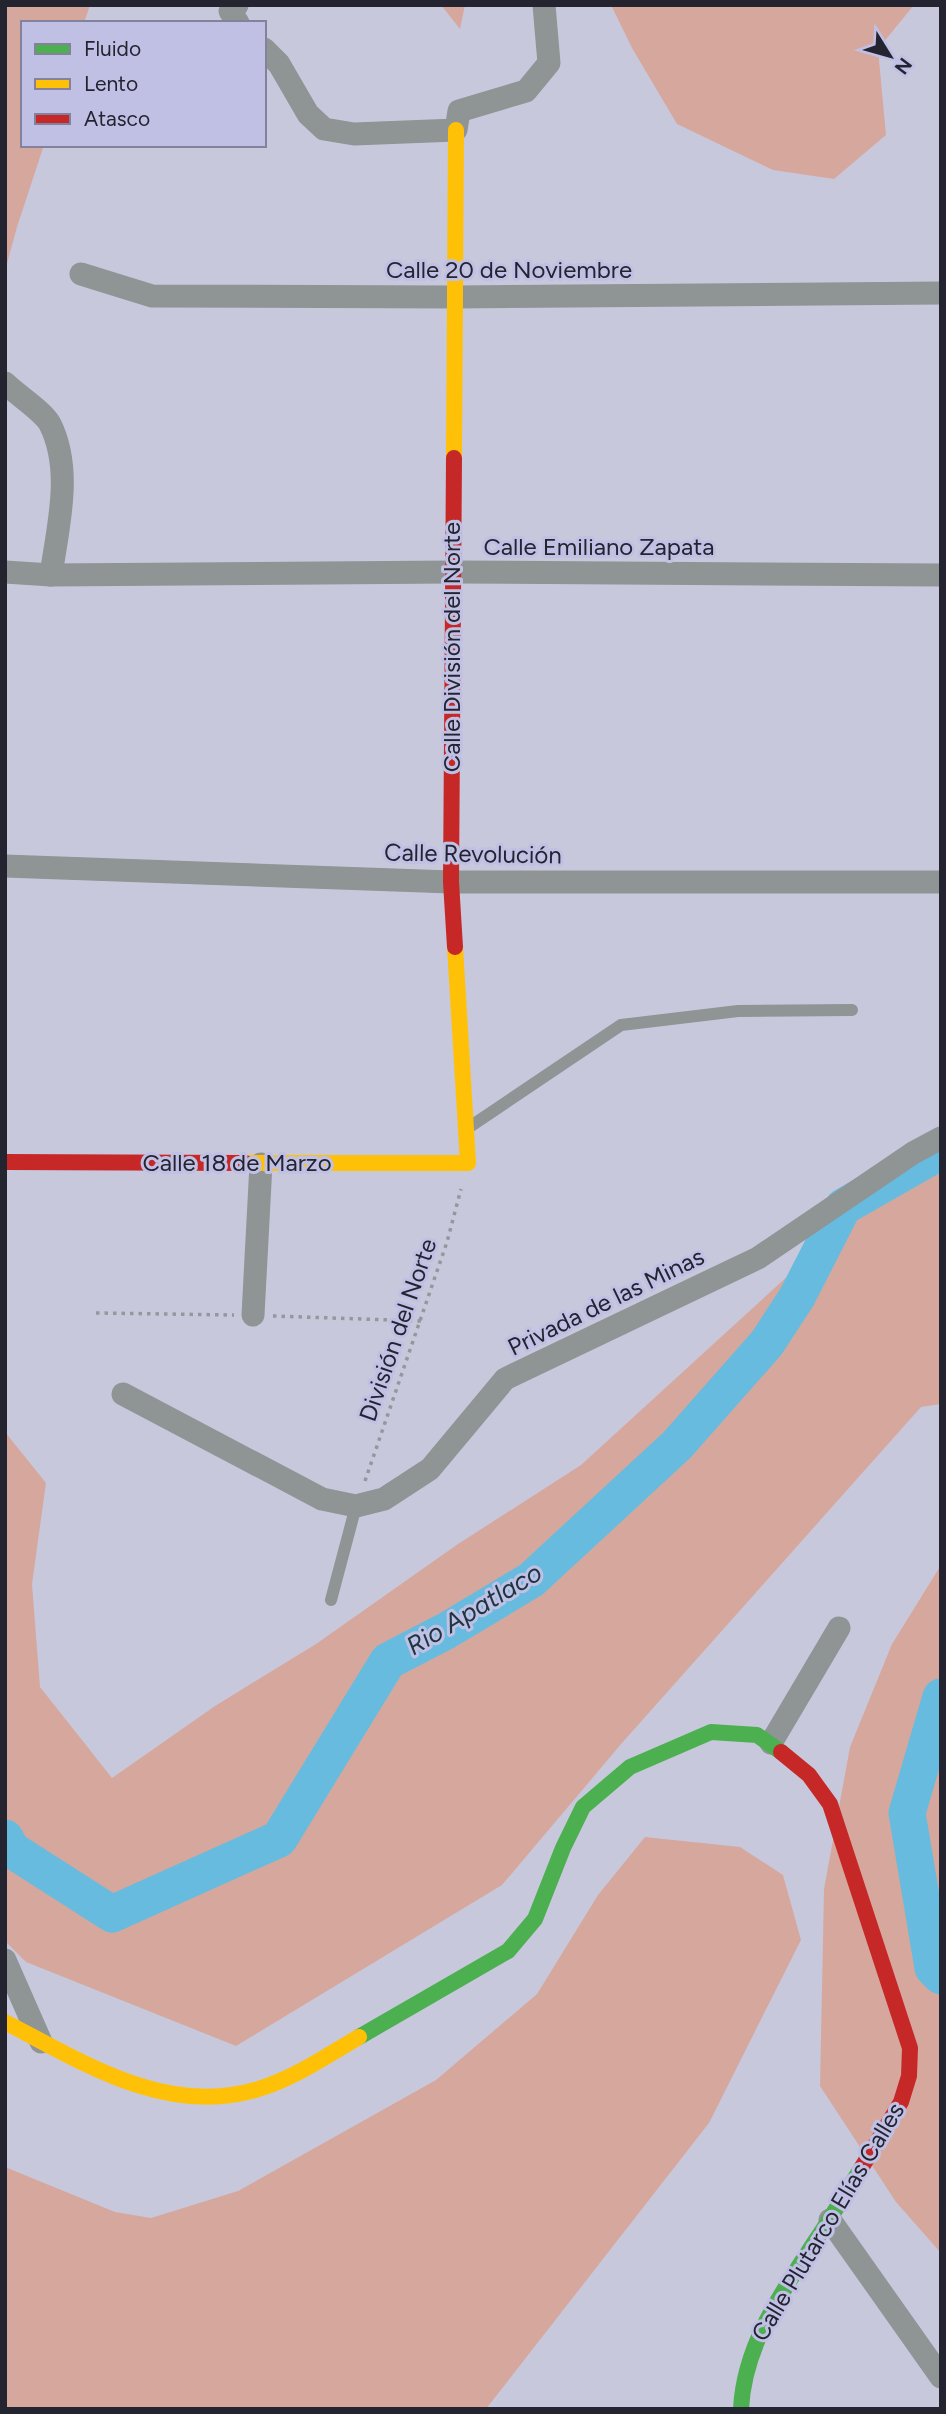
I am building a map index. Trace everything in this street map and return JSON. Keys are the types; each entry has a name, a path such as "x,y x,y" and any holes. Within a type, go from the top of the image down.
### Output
{"street":[{"path":"237,5 230,11 237,21"},
{"path":"266,51 279,64 308,114 324,129 354,134 456,130 459,111 526,91 549,63 544,5"},
{"name":"Calle División del Norte","path":"456,130 451,881 468,1163"},
{"name":"Calle 20 de Noviembre","path":"81,274 152,296 454,297 941,293"},
{"path":"5,383 49,422 63,464 60,518 51,575"},
{"name":"Calle Emiliano Zapata","path":"5,572 51,575 452,572 941,575"},
{"name":"Calle Revolución","path":"5,866 451,881 941,881"},
{"name":"Privada de las Minas","path":"122,1394 322,1499 356,1506 384,1499 429,1469 505,1379 758,1258 913,1153 941,1138"},
{"name":"Calle 18 de Marzo","path":"5,1162 468,1163"},
{"path":"253,1315 261,1164"},
{"path":"771,1743 839,1628"},
{"name":"Calle Plutarco Elías Calles","path":"5,2022 95,2068 157,2092 203,2098 255,2090 302,2070 508,1951 535,1920 563,1848 583,1807 630,1767 711,1732 757,1735 771,1743 809,1775 830,1804 910,2048 909,2076 901,2102 830,2220 782,2293 753,2347 740,2398 741,2409"},
{"path":"5,1960 41,2042"},
{"path":"830,2220 941,2377"}],"lane":[{"path":"464,1130 621,1025 738,1011 852,1010"},
{"path":"331,1600 356,1506"}],"path":[{"name":"División del Norte","path":"356,1506 447,1242 468,1163"}],"shaded area":[{"path":"5,5 90,5 85,21 21,21 21,147 43,147 5,271"},
{"path":"441,5 465,5 460,29"},
{"path":"611,5 914,5 878,49 886,135 834,179 773,170 677,124 632,48"},
{"path":"941,1168 941,1404 921,1407 622,1743 502,1885 236,2046 26,1962 5,1941 5,1432 46,1483 32,1584 40,1687 112,1778 215,1706 316,1644 458,1544 581,1465 791,1273 869,1207"},
{"path":"941,1565 941,2253 896,2202 820,2086 824,1889 850,1747 892,1644"},
{"path":"645,1837 740,1847 783,1875 801,1940 709,2123 486,2409 5,2409 5,2167 115,2212 151,2218 238,2191 436,2080 537,1994 598,1895"}],"waterway":[{"name":"Rio Apatlaco","path":"5,1838 12,1850 112,1914 279,1839 388,1661 446,1631 531,1580 677,1445 767,1343 797,1297 843,1207 941,1151"},
{"name":"Rio Apatlaco","path":"941,1697 907,1813 933,1968 941,1976"}],"traffic: fast":[{"path":"359,2037 508,1951 535,1919 563,1848 583,1807 630,1767 711,1732 757,1735 781,1752"},
{"path":"741,2409 749,2363 767,2320 862,2167"}],"traffic: slow":[{"path":"454,458 456,130"},
{"path":"245,1163 468,1163 455,947"},
{"path":"5,2022 125,2081 189,2096 222,2096 269,2086 359,2037"}],"traffic: jam":[{"path":"454,458 451,882 455,947"},
{"path":"5,1162 245,1163"},
{"path":"781,1752 809,1775 830,1804 910,2048 909,2076 901,2102 862,2167"}]}
